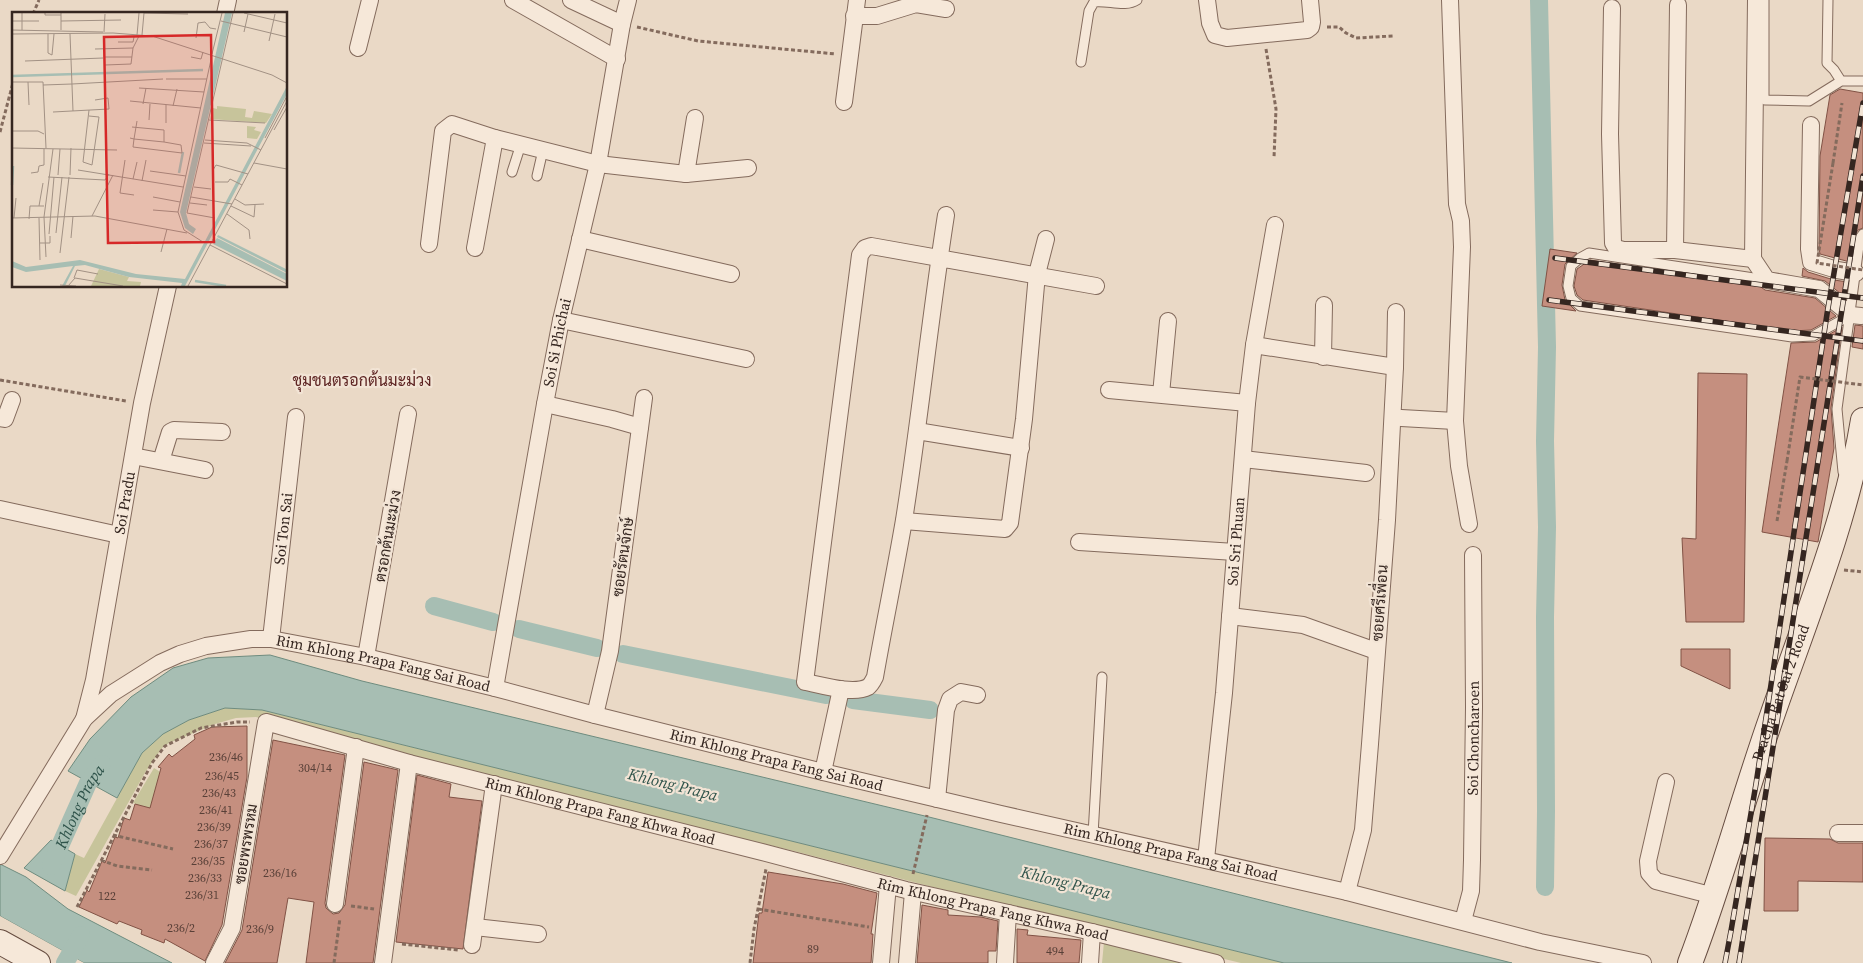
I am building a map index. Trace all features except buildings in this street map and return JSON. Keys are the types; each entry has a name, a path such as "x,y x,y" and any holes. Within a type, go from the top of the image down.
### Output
{"main road":[{"name":"Pracha Rat Sai 2 Road","path":"1690,963 1714,896 1771,718 1823,569 1846,495 1863,420"},
{"path":"0,942 38,963"}],"street":[{"path":"358,48 370,0"},
{"path":"513,0 617,58"},
{"path":"571,0 622,24"},
{"name":"Soi Si Phichai","path":"496,688 561,320 598,164 622,24 628,0"},
{"path":"1208,0 1210,23 1215,35 1227,38 1310,26 1310,0"},
{"path":"1450,0 1457,204 1461,221 1462,248 1456,421 1459,466 1469,524"},
{"path":"1756,0 1753,259 1767,280 1819,289 1859,317"},
{"path":"844,102 856,8 877,16 916,4 946,9"},
{"path":"1674,250 1678,5"},
{"path":"1612,8 1610,134 1613,243 1616,248 1623,250 1674,250 1753,259"},
{"path":"686,174 695,118"},
{"path":"429,244 443,130 452,124 496,138 598,164 686,174 748,168"},
{"path":"1811,125 1809,249 1811,262 1837,270 1859,271"},
{"path":"475,248 496,138"},
{"path":"946,215 940,257 917,431 904,521 875,678 870,686 860,689 841,689 805,682 860,255 865,248 871,246 896,252 940,257 1096,286"},
{"name":"Soi Sri Phuan","path":"1206,859 1224,693 1247,403 1254,345 1276,225"},
{"path":"580,239 731,274"},
{"path":"904,521 1005,529 1010,523 1021,448 1037,274 1046,239"},
{"name":"Soi Pradu","path":"84,719 94,680 142,403 168,288"},
{"path":"1323,357 1324,305"},
{"name":"ซอยศรีเพื่อน","path":"1347,892 1363,830 1387,511 1396,312"},
{"path":"561,320 746,359"},
{"path":"1161,394 1168,321"},
{"path":"1254,345 1395,367"},
{"path":"1109,390 1247,403"},
{"name":"ซอยรัตนจักษ์","path":"595,715 610,651 644,398"},
{"path":"0,418 5,419 12,400"},
{"path":"545,404 640,427"},
{"name":"ตรอกต้นมะม่วง","path":"366,657 408,414"},
{"name":"Soi Ton Sai","path":"271,639 296,417"},
{"path":"1401,418 1456,421"},
{"path":"160,461 170,432 174,430 222,432"},
{"path":"917,431 1021,448"},
{"path":"133,456 205,470"},
{"path":"1243,459 1366,473"},
{"path":"0,509 119,535"},
{"path":"1078,542 1235,552"},
{"name":"Soi Choncharoen","path":"1463,921 1471,891 1472,860 1474,716 1473,555"},
{"path":"1230,616 1303,625 1376,651"},
{"name":"Rim Khlong Prapa Fang Sai Road","path":"0,856 84,719 112,694 160,663 206,646 251,639 271,639 366,657 496,688 595,715 823,772 1347,892 1540,942 1644,963"},
{"path":"823,772 841,689"},
{"path":"937,799 948,704 954,696 961,692 977,695"},
{"name":"Rim Khlong Prapa Fang Khwa Road","path":"266,722 410,763 912,892 1092,932 1216,963"},
{"name":"ซอยพรพรหม","path":"214,963 232,928 266,722"},
{"path":"339,904 356,747"},
{"path":"383,963 410,763"},
{"path":"1666,782 1648,861 1649,874 1656,881 1714,896"},
{"path":"466,947 475,928 494,784"},
{"path":"1838,833 1863,832"},
{"path":"881,963 888,885"},
{"path":"907,963 912,892"},
{"path":"1005,963 1008,913"},
{"path":"475,928 538,934"},
{"path":"1090,963 1092,932"}],"lane":[{"path":"1081,62 1089,11 1094,2 1130,4 1137,0"},
{"path":"1764,0 1765,100 1809,101 1841,82 1863,81"},
{"path":"1828,0 1828,63 1841,82"},
{"path":"512,172 521,144"},
{"path":"537,176 543,150"},
{"path":"1846,495 1837,409 1859,317 1860,238 1863,234"},
{"path":"1767,280 1589,253 1571,266 1568,286 1571,298 1580,306 1792,336 1813,336 1859,317"},
{"path":"1093,835 1102,677"}],"path":[{"path":"34,12 39,0"},
{"path":"622,24 698,41 849,55"},
{"path":"1310,26 1339,27 1356,38 1393,36"},
{"path":"1263,34 1276,109 1274,158"},
{"path":"0,132 12,87"},
{"path":"1842,104 1817,263 1859,271"},
{"path":"1777,521 1800,377 1863,385"},
{"path":"0,380 142,403"},
{"path":"77,907 152,763 165,746 201,728 237,722 266,722"},
{"path":"913,874 927,815"},
{"path":"113,835 173,849"},
{"path":"750,963 758,909 770,854"},
{"path":"101,860 117,866 152,870"},
{"path":"334,963 339,904 390,912"},
{"path":"758,909 884,930"},
{"path":"386,943 466,947"}],"shaded area":[{"path":"225,708 262,710 1284,963 1241,963 1025,911 794,851 479,775 256,717 236,718 215,724 169,743 162,748 146,771 76,896 65,891 75,854 84,858 142,753 163,734 189,720"},
{"path":"154,768 186,788 162,813 133,803"},
{"path":"1104,942 1187,963 1102,963"}],"water":[{"path":"270,655 362,681 929,817 1512,963 1284,963 262,710 225,708 189,720 163,734 142,753 117,798 68,771 90,739 131,697 173,668 208,658"},
{"path":"51,840 75,854 65,891 24,868"},
{"path":"0,864 26,877 68,909 172,963 84,963 0,916"}],"pier":[{"path":"0,916 84,963 79,963 0,919"}],"waterway":[{"path":"1539,0 1547,347 1545,441 1547,527 1545,887"},
{"path":"434,606 493,622"},
{"path":"519,629 597,648"},
{"path":"623,654 826,695"},
{"path":"853,700 930,710"},
{"name":"Khlong Prapa","path":"51,866 88,783 102,764"},
{"path":"65,963 81,935"}],"railway":[{"path":"1725,963 1756,784 1827,314 1863,103"},
{"path":"1739,963 1863,176"},
{"path":"1555,258 1863,298"},
{"path":"1549,300 1863,341"}],"district":[{"name":"ชุมชนตรอกต้นมะม่วง","path":"362,380"}]}
